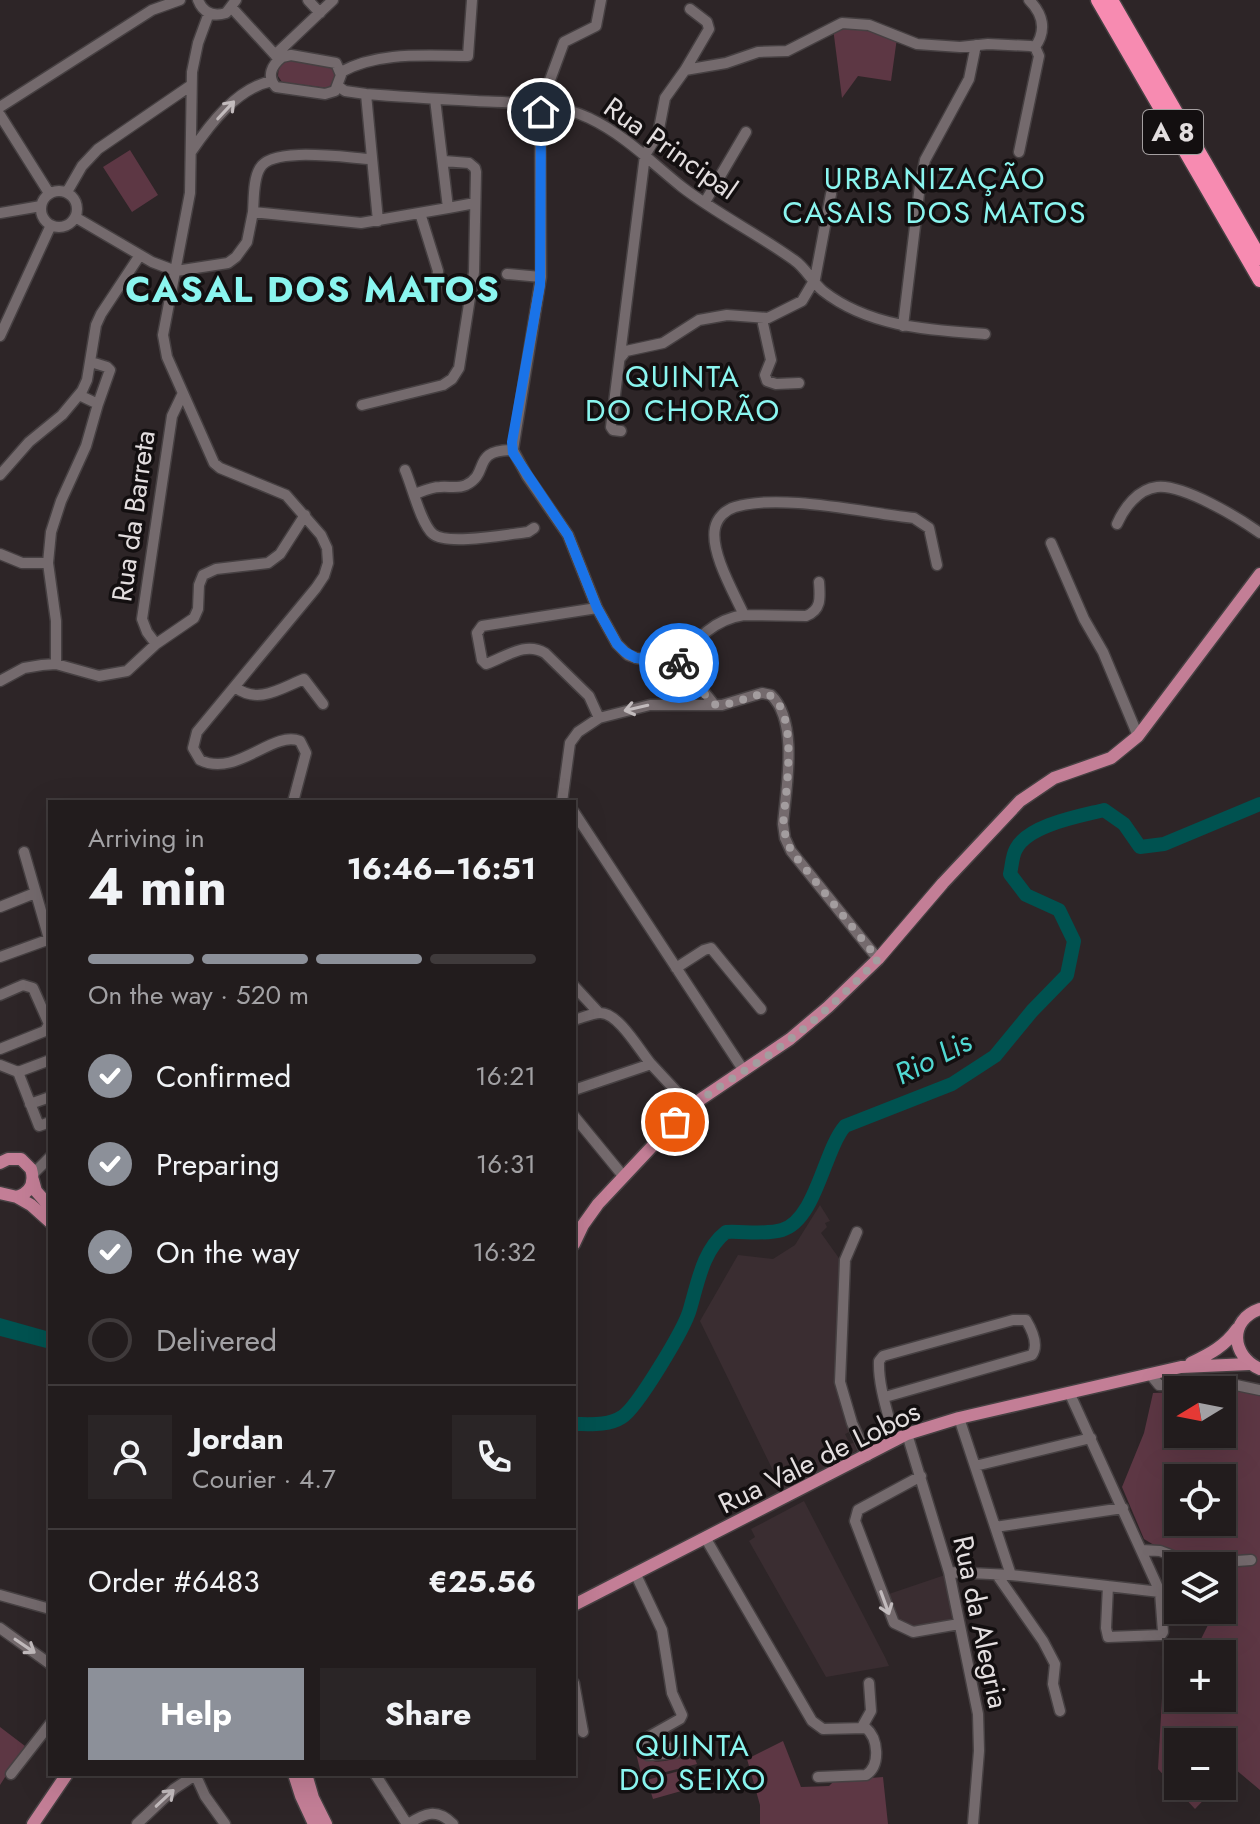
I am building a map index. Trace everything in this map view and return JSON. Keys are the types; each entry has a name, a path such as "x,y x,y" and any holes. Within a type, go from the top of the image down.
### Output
{"highway":[{"name":"A 8","path":"1098,0 1256,259"},
{"name":"A 8","path":"1111,0 1256,259 1260,280"}],"main road":[{"path":"576,1241 591,1215 691,1107 819,1015 878,959 943,883 1020,801 1054,778 1111,758 1138,736 1260,574"},
{"path":"0,1163 15,1158 26,1162 36,1191 48,1205"},
{"path":"17,1197 29,1190 33,1177"},
{"path":"0,1193 17,1197 48,1220"},
{"path":"1181,1367 1214,1352 1229,1340 1246,1317 1260,1309"},
{"path":"1240,1325 1237,1342 1243,1358 1255,1366"},
{"path":"1181,1367 1255,1366"},
{"name":"Rua Vale de Lobos","path":"577,1602 636,1575 901,1438 959,1418 1181,1367"},
{"path":"33,1824 66,1776"},
{"path":"295,1776 314,1824"},
{"path":"307,1776 326,1824"}],"street":[{"path":"0,107 152,10 180,0"},
{"path":"198,0 209,13 220,15 234,4 277,57"},
{"path":"308,0 320,13"},
{"path":"277,57 288,55 336,63 341,72 338,86 332,93 281,89 272,81 271,70 277,57 333,0"},
{"path":"341,72 397,57 468,56 472,0"},
{"path":"601,0 596,26 562,44 540,107 541,277 513,450 522,469 568,535 597,608 617,644 630,656 682,664 713,703"},
{"path":"1029,0 1038,10 1042,25 1040,41 1035,47"},
{"path":"621,431 611,427 645,155 658,134 665,98 709,29 707,22 690,9"},
{"path":"209,13 193,60 190,86 190,193 163,335 167,357 207,451 216,465 286,495 325,541 328,558 325,572 316,588 197,732 193,743 194,753 204,763 225,764 285,740 297,739 306,753 294,800"},
{"path":"685,70 726,63 758,52 787,51 842,23 869,25 917,44 1035,47"},
{"path":"903,326 925,160 969,79 976,45"},
{"path":"1019,152 1039,56 1035,47"},
{"path":"191,152 241,94 256,85 272,81"},
{"path":"67,192 82,166 98,149 190,86"},
{"name":"Rua Principal","path":"338,86 349,92 366,94 561,109 590,118 645,155 705,202 797,261 824,292 840,301 883,321 903,326 985,334"},
{"path":"366,94 378,221"},
{"path":"435,99 448,208"},
{"path":"0,115 49,193"},
{"path":"705,202 746,132"},
{"path":"75,217 140,255 176,271 228,263 247,242 257,175 268,160 287,155 371,159"},
{"path":"362,405 443,385 452,379 459,368 474,272 475,168 469,163 444,161"},
{"path":"61,190 75,200 75,217 62,227 51,225 43,217 41,206 49,193 61,190"},
{"path":"621,357 626,351 663,343 689,324 703,319 727,315 762,319 802,301 815,279 831,194"},
{"path":"253,212 361,223 475,203"},
{"path":"0,213 41,206"},
{"path":"420,213 438,271 434,297"},
{"path":"0,336 51,225"},
{"path":"0,475 29,442 62,415 79,395 87,380 101,314 140,255"},
{"path":"507,274 541,277"},
{"path":"762,319 771,360 765,375 767,381 776,384 799,383"},
{"path":"56,664 56,621 48,563 55,518 86,446 110,370 91,362"},
{"name":"Rua da Barreta","path":"156,644 142,619 172,416 183,393"},
{"path":"79,395 98,404"},
{"path":"415,494 438,487 462,487 477,475 488,455 498,450 513,450"},
{"path":"405,470 431,532 443,539 528,532 534,528"},
{"path":"1117,524 1135,498 1145,491 1161,487 1222,509 1260,533"},
{"path":"744,615 717,552 714,535 717,521 737,506 782,503 914,518 923,522 931,532 937,565"},
{"path":"0,681 24,668 56,664 90,675 118,674 135,666 156,644 197,614 199,585 203,575 216,569 268,563 280,554 305,515"},
{"path":"1051,543 1084,619 1103,652 1138,736"},
{"path":"0,554 22,563 48,563"},
{"path":"682,664 691,646 701,636 731,618 744,615 806,616 813,613 819,603 819,582"},
{"path":"597,608 485,625 479,627 477,633 484,663 526,648 545,653 589,696 599,718"},
{"path":"235,687 246,694 264,695 304,679 323,704"},
{"path":"564,800 570,743 578,732 599,718 650,705 728,704 764,693 778,701 788,736 785,838 791,851 878,959"},
{"path":"576,815 744,1071"},
{"path":"24,852 48,934"},
{"path":"0,907 35,893"},
{"path":"0,957 48,941"},
{"path":"676,968 711,948 761,1009"},
{"path":"0,995 23,985 33,988 48,1022"},
{"path":"576,988 599,1013"},
{"path":"576,1019 599,1013 617,1020 651,1064 691,1107"},
{"path":"0,1049 45,1031 48,1026"},
{"path":"0,1065 18,1072 48,1061"},
{"path":"576,1089 651,1064"},
{"path":"18,1072 39,1126 48,1123"},
{"path":"30,1104 48,1098"},
{"path":"576,1118 624,1177"},
{"path":"26,1162 48,1158"},
{"path":"33,1177 48,1159"},
{"path":"857,1232 845,1260 840,1382 852,1423 867,1456"},
{"name":"Rua da Alegria","path":"885,1397 1032,1355 1036,1346 1030,1326 1026,1320 1013,1320 883,1356 878,1369 885,1397 901,1438 921,1476 949,1572 978,1714 979,1751 973,1824"},
{"path":"1150,1374 1159,1385 1236,1385 1260,1390"},
{"path":"1069,1392 1160,1592 1161,1635 1112,1638 1106,1634 1108,1586"},
{"path":"959,1418 1011,1575"},
{"path":"975,1466 1091,1438"},
{"path":"921,1476 858,1510 854,1518 894,1623 913,1632 959,1624"},
{"path":"995,1527 1123,1508"},
{"path":"706,1539 812,1721 823,1729 862,1727 874,1738 876,1761 872,1771 866,1775 818,1777"},
{"path":"1141,1550 1160,1551 1194,1564 1251,1560"},
{"path":"949,1572 1011,1575 1160,1592"},
{"path":"636,1575 662,1630 672,1693 682,1715 641,1741 640,1749 644,1754 657,1754"},
{"path":"997,1575 1043,1641 1055,1664 1053,1684 1060,1711"},
{"path":"0,1595 48,1608"},
{"path":"0,1628 48,1663"},
{"path":"862,1727 871,1711 869,1683"},
{"path":"576,1694 583,1732"},
{"path":"11,1774 48,1727"},
{"path":"137,1824 192,1776"},
{"path":"196,1776 225,1824"},
{"path":"376,1776 407,1824 429,1813 443,1815 453,1824"}],"shaded area":[{"path":"855,24 897,38 891,81 858,76 842,98 833,28"},
{"path":"286,59 332,65 337,72 334,83 327,88 282,82 278,76 279,65"},
{"path":"130,150 158,195 132,212 103,167"},
{"path":"820,1205 830,1221 825,1223 827,1227 821,1233 841,1261 842,1296 836,1384 854,1430 845,1434 850,1444 858,1441 860,1449 783,1491 700,1321 738,1255 773,1259 795,1245"},
{"path":"1236,1391 1260,1396 1260,1790 1236,1770 1236,1728 1164,1728 1164,1775 1158,1769 1164,1663 1164,1712 1236,1712 1236,1640 1195,1640 1201,1639 1208,1624 1236,1624 1236,1552 1166,1552 1144,1539 1122,1487 1144,1433 1153,1393 1164,1393 1164,1448 1236,1448"},
{"path":"804,1501 889,1666 826,1677 749,1541 755,1537 751,1529"},
{"path":"945,1575 954,1614 950,1621 918,1628 908,1627 896,1620 886,1595"},
{"path":"0,1727 25,1746 0,1785"},
{"path":"783,1741 801,1787 883,1777 888,1824 760,1824 760,1805 747,1759"},
{"path":"636,1753 652,1761 687,1758 695,1759 697,1764 642,1778"},
{"path":"686,1769 692,1788 653,1799 647,1780"},
{"path":"1187,1800 1204,1800 1195,1809"}],"water":[{"path":"0,1318 48,1331 48,1348 0,1336"}],"waterway":[{"name":"Rio Lis","path":"576,1424 611,1422 629,1411 679,1333 707,1257 718,1239 726,1232 762,1233 782,1230 794,1224 811,1199 845,1126 952,1084 995,1056 1067,975 1074,941 1059,910 1026,895 1010,874 1015,852 1022,841 1056,823 1104,810 1124,824 1140,847 1164,844 1260,804"}],"way so far":[{"path":"675,1122 701,1099 790,1039 878,959 791,851 785,838 788,736 778,701 764,693 716,705 709,700 687,667 679,663"}],"district":[{"name":"URBANIZAÇÃO CASAIS DOS MATOS","path":"935,196"},
{"name":"CASAL DOS MATOS","path":"313,289"},
{"name":"QUINTA DO CHORÃO","path":"683,394"},
{"name":"QUINTA DO SEIXO","path":"693,1763"}],"route":[{"path":"541,112 540,285 512,442 513,453 565,529 597,608 617,644 636,658 679,663"}]}
